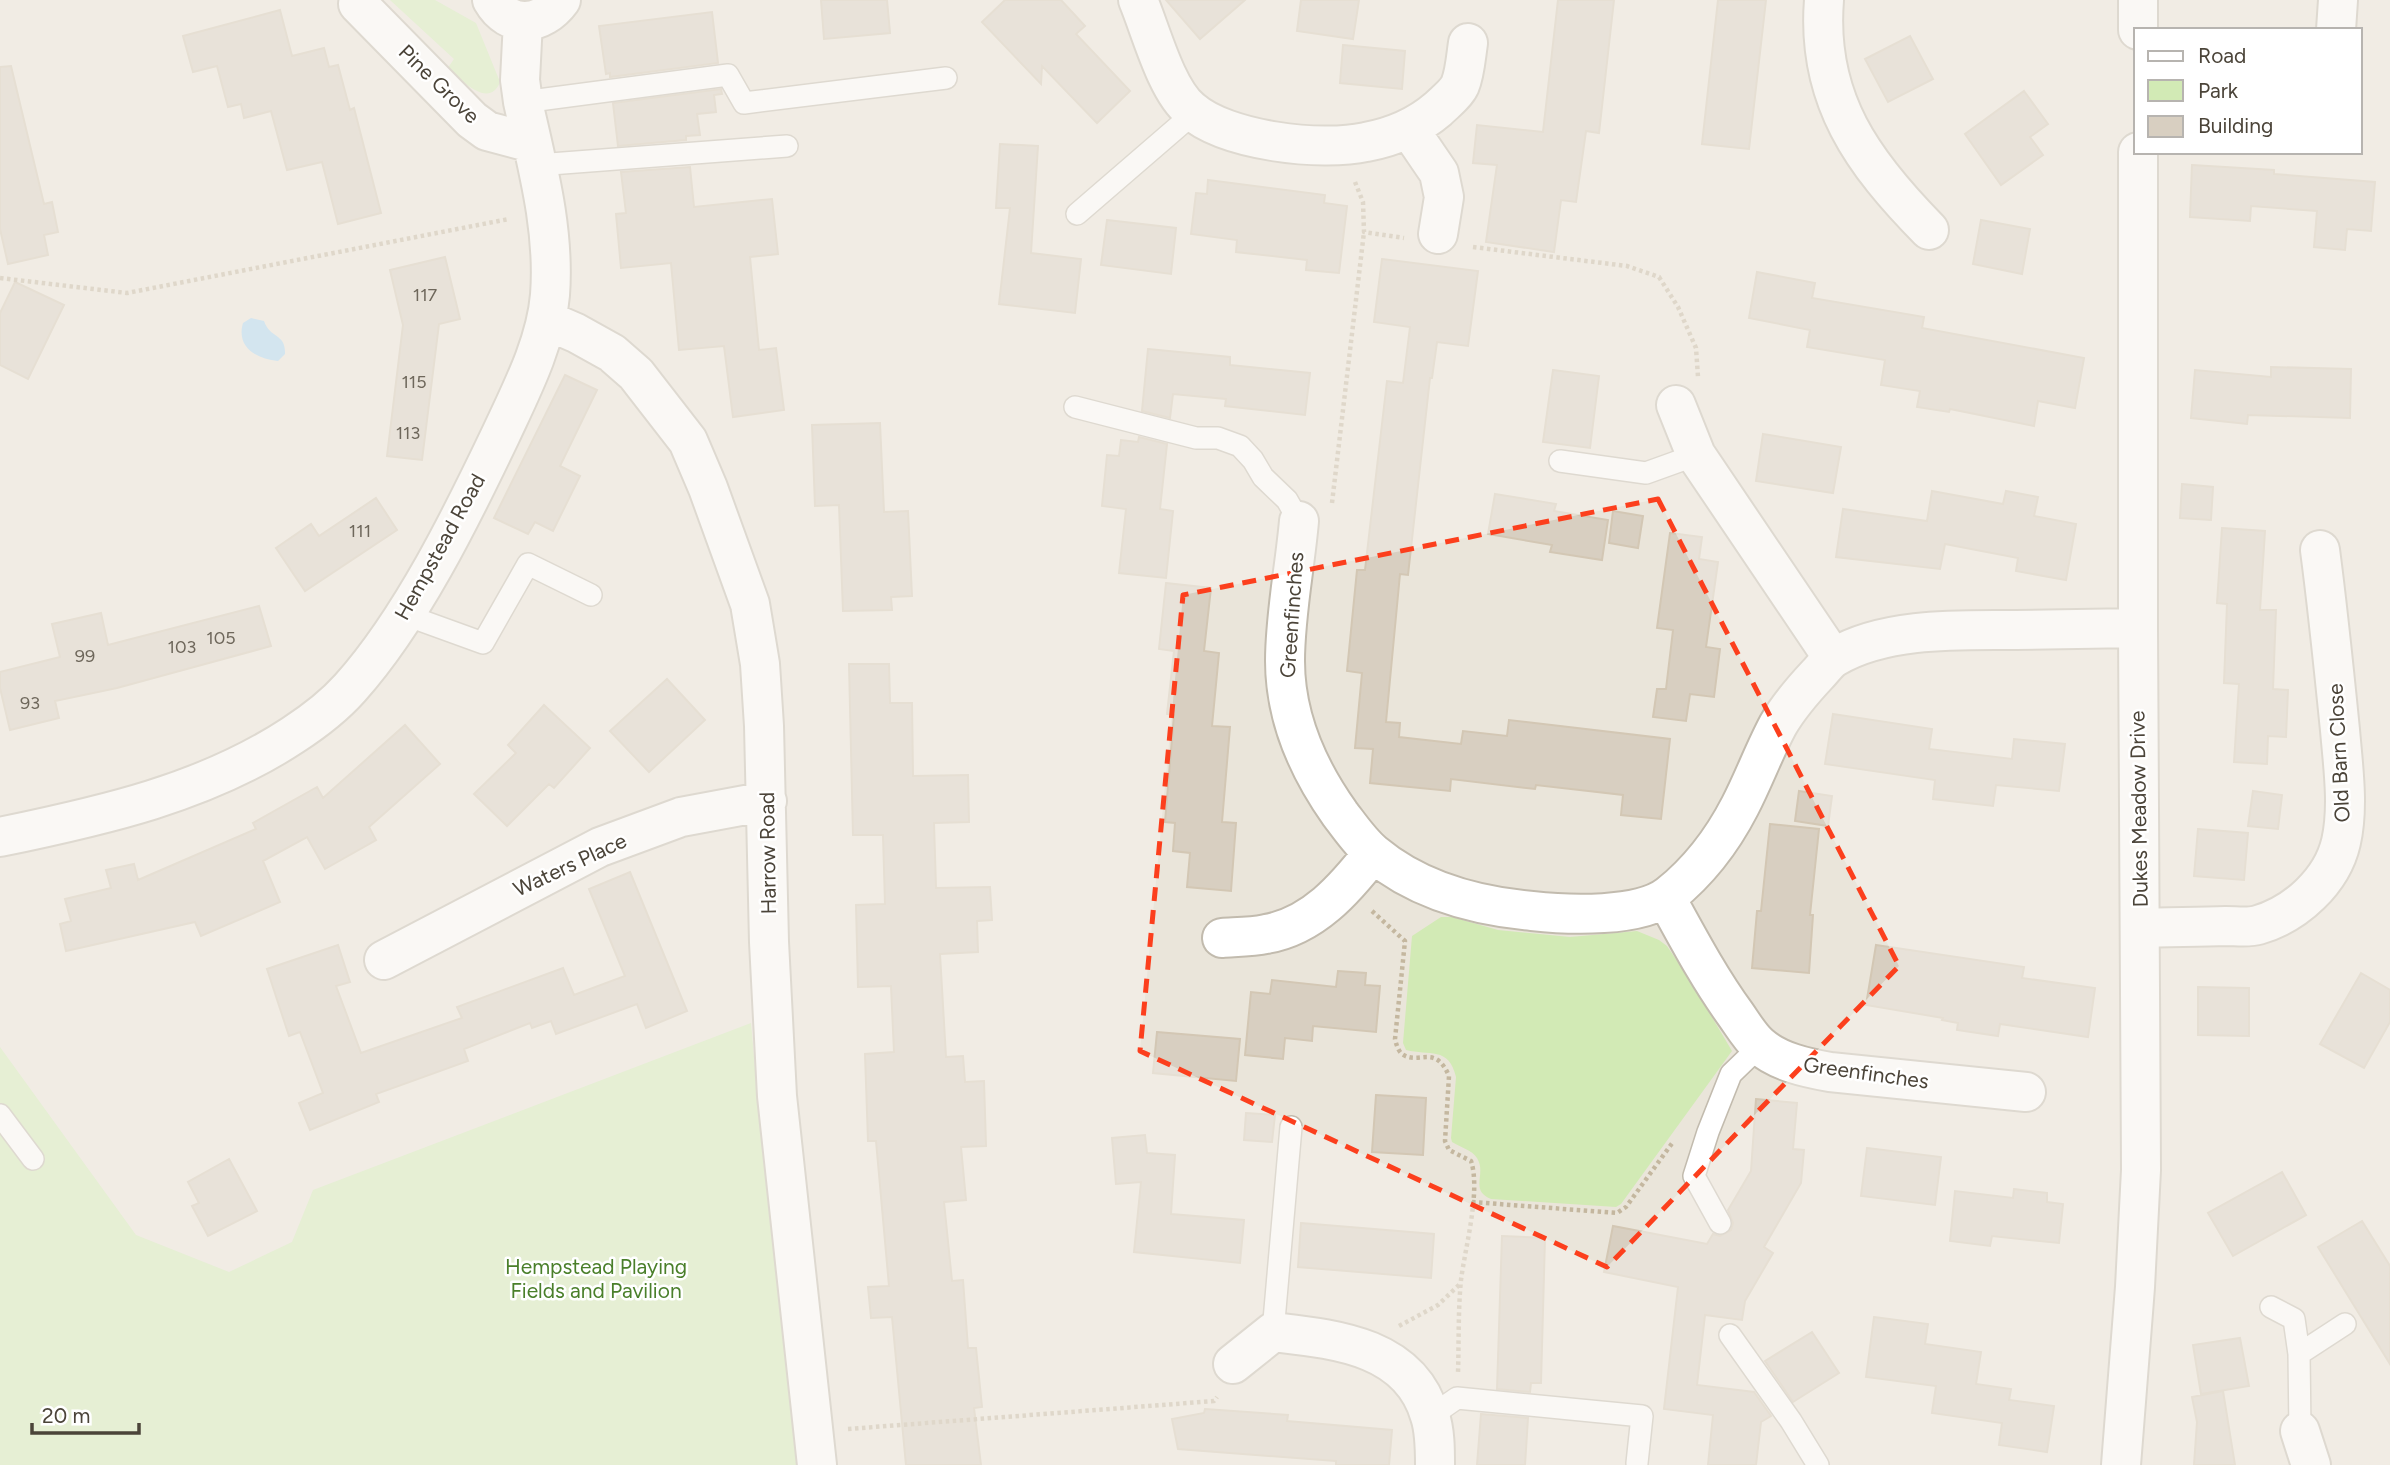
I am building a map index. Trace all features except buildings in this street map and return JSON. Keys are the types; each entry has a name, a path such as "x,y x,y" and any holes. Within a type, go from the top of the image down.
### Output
{"street":[{"path":"492,0 501,12 511,19 523,21 545,17 561,0"},
{"path":"1138,0 1172,86 1183,104 1194,113 1238,135 1269,140 1344,145 1365,143 1409,129 1431,115 1460,86 1468,43"},
{"path":"1824,0 1823,46 1833,90 1848,129 1866,158 1896,196 1929,230"},
{"path":"2138,0 2138,28"},
{"path":"2336,28 2338,0"},
{"name":"Pine Grove","path":"358,4 472,120 487,131 535,154"},
{"name":"Hempstead Road","path":"0,837 117,811 188,789 240,766 292,736 320,716 349,689 376,656 403,614 454,528 485,466 522,388 546,320 550,298 552,245 520,80 523,21"},
{"path":"1409,129 1439,173 1444,197 1437,239"},
{"name":"Dukes Meadow Drive","path":"2121,1465 2136,1287 2141,1170 2137,628 2138,154"},
{"name":"Harrow Road","path":"546,320 612,353 636,374 688,442 708,488 750,604 760,664 777,1096 814,1448"},
{"path":"1676,405 1696,455 1833,658"},
{"name":"Greenfinches","path":"1299,521 1285,661 1295,730 1310,766 1329,798 1373,853 1436,890 1465,900 1509,909 1598,915 1632,909 1666,898 1706,859 1740,806 1779,723 1798,695 1833,658 1858,646 1890,637 1973,630 2137,628"},
{"name":"Old Barn Close","path":"2140,928 2256,926 2282,914 2308,897 2322,883 2334,863 2341,844 2344,822 2343,775 2332,635 2320,550"},
{"name":"Waters Place","path":"384,960 600,847 681,817 767,801"},
{"path":"1222,938 1266,934 1290,928 1317,912 1345,888 1373,853"},
{"name":"Greenfinches","path":"1666,898 1727,1003 1760,1046 1780,1058 1830,1072 2026,1092"},
{"path":"1233,1363 1273,1332 1338,1341 1366,1348 1389,1361 1406,1375 1421,1394 1444,1407 1435,1465"}],"lane":[{"path":"523,102 728,75 744,103 946,78"},
{"path":"1077,214 1194,113"},
{"path":"535,154 787,146"},
{"path":"1075,407 1196,438 1218,438 1240,446 1263,477 1287,499 1299,521"},
{"path":"1560,461 1646,473 1696,455"},
{"path":"403,614 483,643 528,564 591,595"},
{"path":"1720,1223 1694,1175 1731,1074 1760,1046"},
{"path":"0,1115 33,1159"},
{"path":"1273,1332 1291,1127"},
{"path":"2271,1307 2294,1319 2305,1448"},
{"path":"2299,1354 2346,1324"},
{"path":"1730,1335 1818,1465"},
{"path":"1444,1407 1642,1416 1637,1462"}],"path":[{"path":"1299,521 1331,506 1364,232 1363,202 1355,181 1344,170 1344,145"},
{"path":"0,278 127,293 547,212"},
{"path":"1364,232 1437,239 1627,266 1659,277 1678,307 1696,348 1699,375 1676,405"},
{"path":"1345,888 1405,941 1395,1038 1402,1054 1441,1061 1446,1069 1449,1076 1445,1141 1449,1150 1471,1161 1474,1171 1444,1407"},
{"path":"1472,1202 1617,1213 1626,1207 1672,1143 1708,1132"},
{"path":"1366,1348 1395,1328 1438,1305 1461,1283"},
{"path":"814,1448 1214,1401 1233,1363"}],"highlighted area":[{"path":"1658,499 1899,966 1607,1267 1140,1051 1183,595"}],"shaded area":[{"path":"0,0 2390,0 2390,1465 0,1465"}],"green space":[{"path":"390,0 435,0 476,23 500,82 495,90 482,93 475,90 447,69 454,59"},
{"path":"1441,917 1452,917 1498,930 1570,937 1637,931 1667,946 1690,980 1732,1051 1621,1204 1616,1207 1491,1199 1481,1191 1480,1164 1477,1158 1452,1142 1451,1138 1456,1077 1453,1067 1443,1056 1406,1050 1403,1043 1412,936"},
{"name":"Hempstead Playing Fields and Pavilion","path":"751,1023 807,1465 0,1465 0,1047 136,1235 229,1272 292,1242 313,1190"}],"water":[{"path":"251,318 264,321 283,343 285,354 278,361 262,358 245,345 242,339 243,323"}]}
